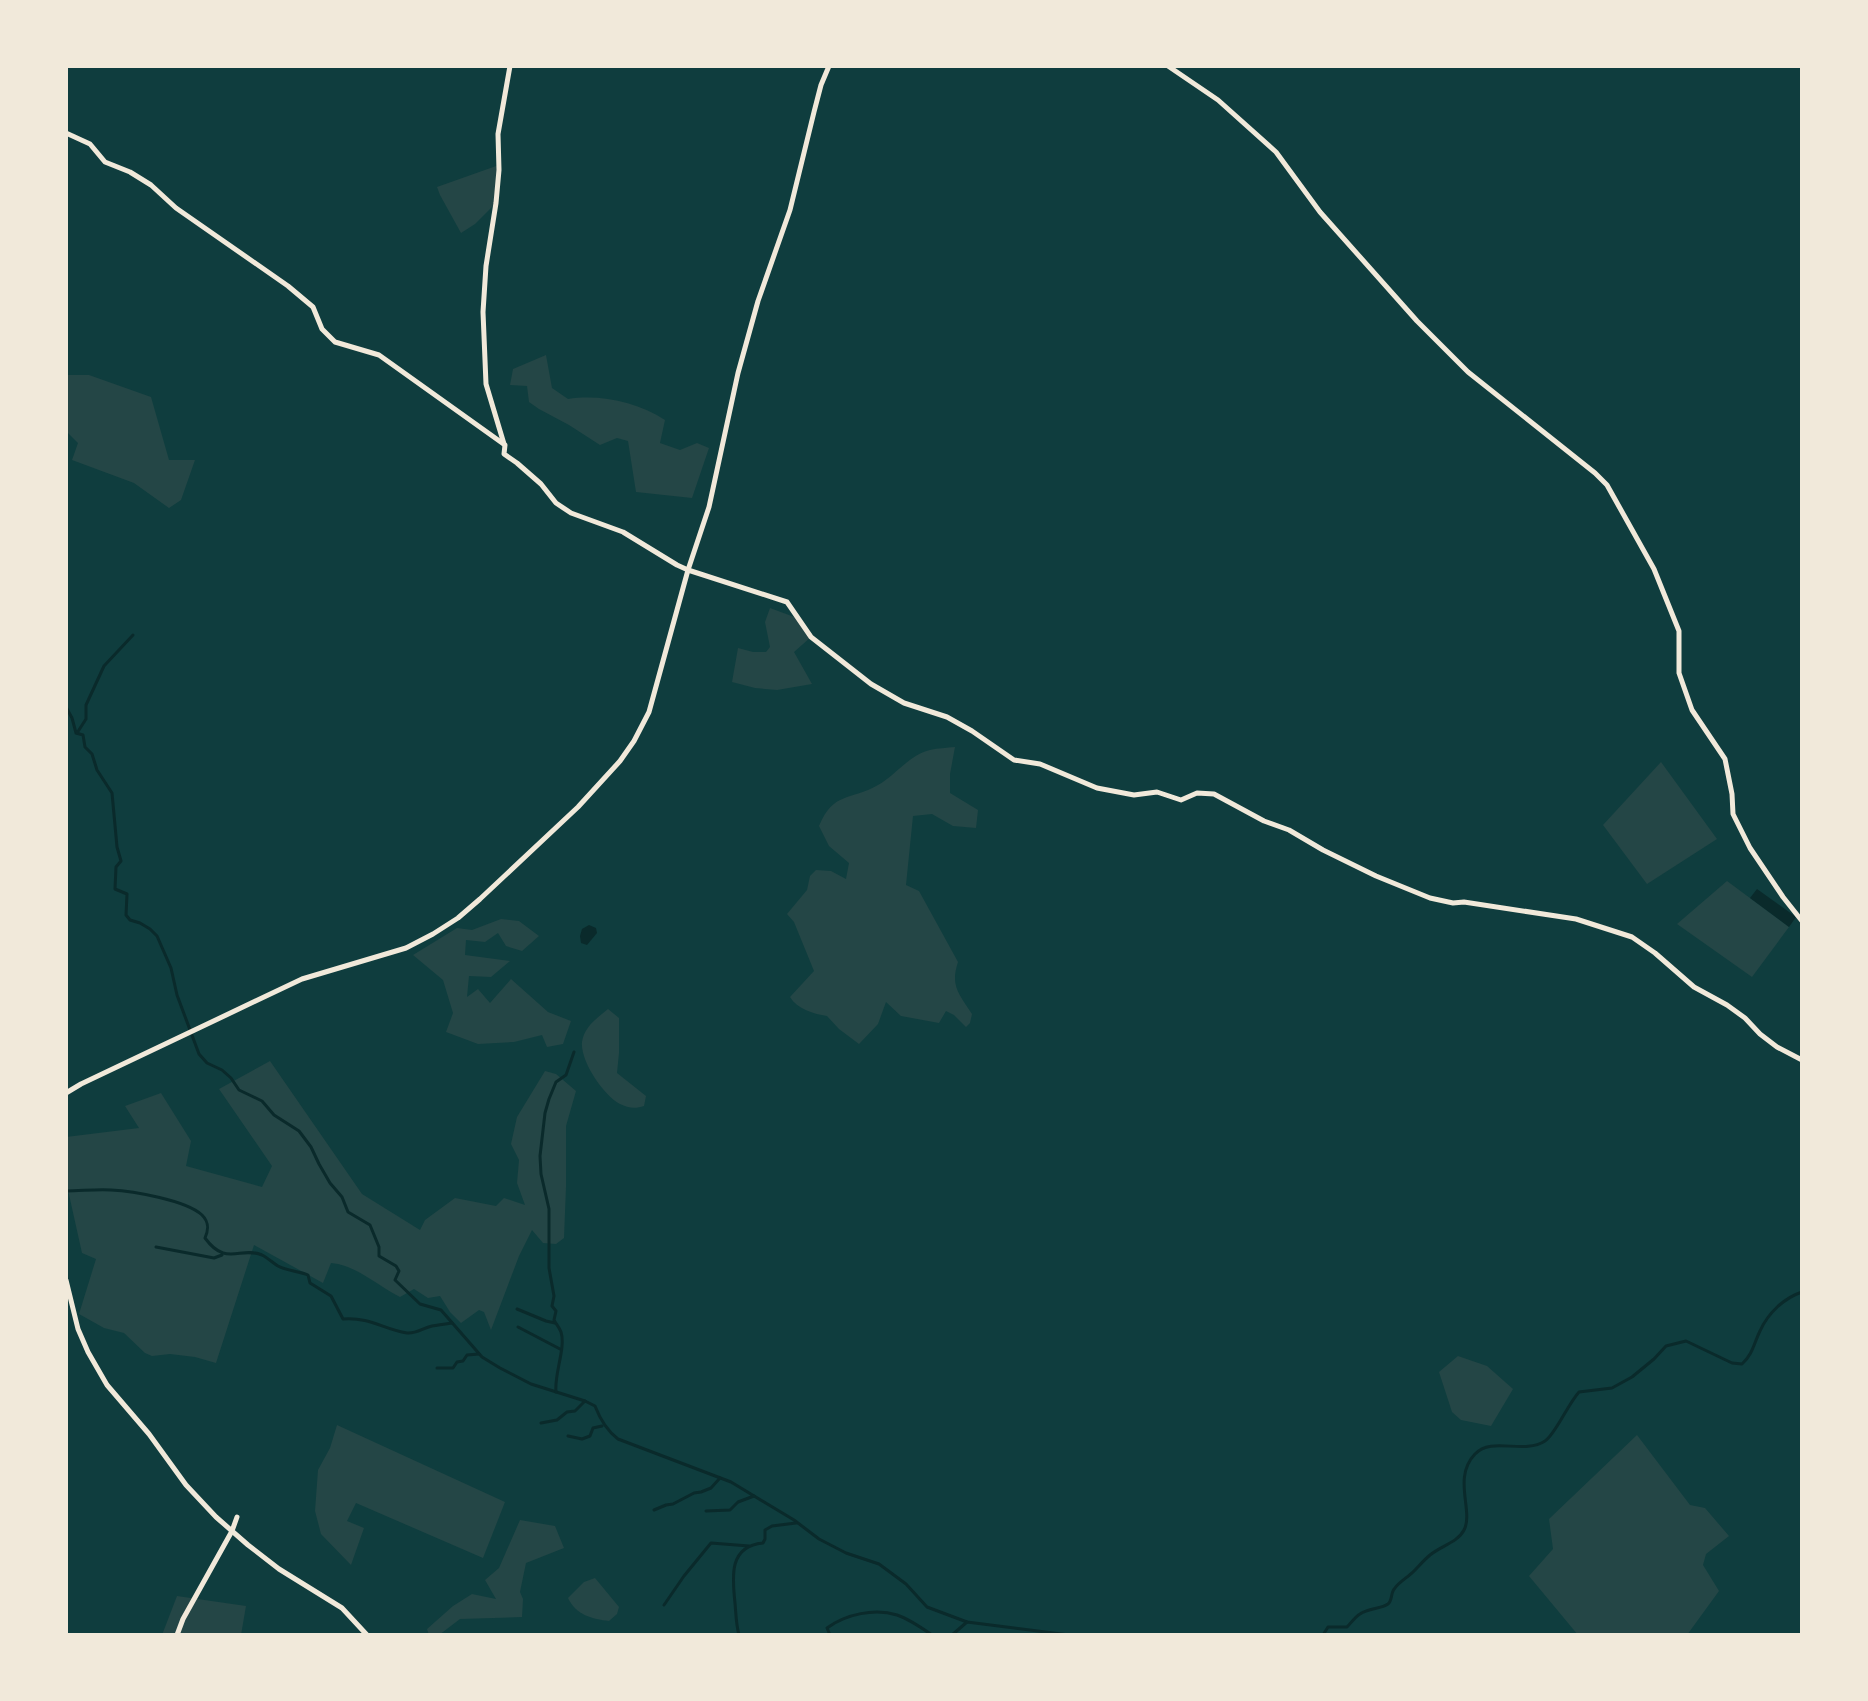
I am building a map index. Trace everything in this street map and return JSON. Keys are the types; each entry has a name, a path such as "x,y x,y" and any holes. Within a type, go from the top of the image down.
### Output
{"street":[{"path":"510,66 498,134 499,170 486,266 483,312 486,384 505,445 504,454 541,484 556,503 571,513 623,532 688,570 787,602 811,637 871,684 904,703 947,717 1014,760 1040,764 1097,788 1134,795 1157,792 1181,800 1197,793 1214,794 1352,865 1430,898 1546,913 1632,937 1694,987 1727,1005 1777,1047 1802,1060"},
{"path":"66,1093 313,974 406,948 458,918 578,807 634,741 649,712 688,570 709,507 746,344 790,210 817,99 829,66"},
{"path":"1168,66 1218,100 1276,152 1320,212 1417,321 1468,372 1607,485 1654,569 1679,631 1679,673 1692,710 1725,759 1733,814 1750,848 1802,921"},
{"path":"66,133 90,144 105,162 151,185 176,208 288,286 313,307 322,329 335,342 379,355 505,445"},
{"path":"66,1280 78,1329 107,1385 149,1434 186,1485 232,1531 279,1569 342,1608 366,1635"},
{"path":"177,1635 237,1517"}],"shaded area":[{"path":"499,165 496,203 461,233 437,187"},
{"path":"546,355 552,388 568,399 593,398 630,404 665,420 660,443 680,450 697,443 709,448 692,498 636,492 628,441 617,438 600,445 529,402 527,386 510,385 513,369"},
{"path":"66,375 89,375 151,397 169,460 195,460 181,500 169,508 134,483 72,460 78,443 66,431"},
{"path":"770,608 797,618 811,637 794,652 812,684 777,690 732,682 738,648 766,652 770,647 765,622"},
{"path":"955,747 950,793 978,810 976,828 953,826 932,814 913,816 906,885 919,891 958,962 955,984 972,1014 970,1023 966,1027 946,1011 939,1023 901,1016 886,1002 878,1024 859,1044 827,1016 801,1008 790,997 814,971 794,922 787,914 807,890 810,876 816,870 831,871 846,879 849,863 829,846 819,826 831,807 844,798 878,785 922,753"},
{"path":"1661,762 1717,839 1647,884 1603,825"},
{"path":"1727,881 1789,927 1752,977 1677,924"},
{"path":"1757,889 1796,917 1789,927 1750,898"},
{"path":"501,919 519,921 539,936 522,951 506,946 498,933 485,942 466,940 465,955 510,961 491,977 469,976 467,997 478,989 490,1003 511,979 548,1012 571,1021 563,1044 547,1047 542,1035 514,1042 478,1044 446,1032 453,1013 443,980 413,955 457,928 472,930"},
{"path":"589,925 596,928 597,933 587,945 581,943 580,936 582,929"},
{"path":"608,1009 619,1018 617,1073 646,1096 644,1106 629,1107 614,1100 594,1077 585,1059 582,1042 585,1032"},
{"path":"270,1061 362,1194 420,1230 425,1220 455,1198 496,1206 504,1198 525,1205 517,1183 519,1160 511,1144 517,1117 545,1071 556,1074 576,1091 566,1126 564,1238 556,1244 543,1243 532,1230 491,1330 484,1312 479,1310 461,1323 440,1296 428,1298 414,1289 400,1297 358,1272 331,1263 323,1283 254,1245 216,1363 170,1354 152,1356 124,1333 104,1328 79,1314 96,1259 82,1253 66,1181 66,1137 139,1128 125,1106 161,1093 191,1141 186,1166 262,1187 272,1166 219,1089"},
{"path":"1458,1356 1487,1366 1513,1389 1491,1426 1461,1420 1452,1412 1439,1372"},
{"path":"337,1425 505,1502 483,1558 356,1503 347,1521 364,1528 351,1565 321,1534 315,1511 318,1470 330,1448"},
{"path":"1637,1435 1690,1505 1705,1508 1729,1536 1706,1554 1703,1565 1719,1591 1687,1635 1578,1635 1529,1576 1553,1549 1549,1519"},
{"path":"520,1520 555,1526 564,1548 526,1563 520,1592 523,1599 522,1617 460,1619 439,1635 429,1635 427,1629 472,1594 496,1599 485,1580 499,1568"},
{"path":"595,1578 619,1607 617,1614 609,1621 585,1615 568,1598 584,1582"},
{"path":"177,1596 246,1606 241,1635 162,1635"}],"waterway":[{"path":"77,733 86,719 86,705 104,666 133,635"},
{"path":"66,707 76,733 83,735 85,747 92,754 97,770 112,793 121,861 116,867 115,889 127,894 126,915 130,920 140,923 157,936 171,968 177,995 199,1054 231,1078 239,1090 262,1101 274,1115 299,1131 330,1183 342,1197 348,1212 370,1225 379,1247 379,1256 399,1271 395,1280 420,1304 441,1310 482,1357 500,1368 531,1384 595,1406 604,1424 618,1439 731,1482 819,1539 846,1553 879,1564 906,1584 927,1607 967,1622 1069,1635"},
{"path":"556,1392 562,1338 552,1306 549,1209 540,1156 549,1099 556,1082 566,1075 574,1052"},
{"path":"66,1191 132,1192 184,1205 206,1220 208,1229 205,1238 213,1247 226,1254 262,1255 282,1268 308,1275 310,1283 331,1296 343,1319 369,1321 407,1333 452,1323"},
{"path":"156,1247 214,1258 222,1255"},
{"path":"1323,1635 1328,1627 1347,1627 1363,1612 1388,1604 1399,1584 1430,1555 1461,1534 1467,1513 1465,1473 1475,1454 1490,1446 1527,1446 1545,1441 1579,1392 1612,1388 1632,1377 1666,1346 1686,1341 1732,1363 1742,1364 1772,1312 1802,1292"},
{"path":"517,1309 555,1323"},
{"path":"518,1327 560,1349"},
{"path":"437,1368 453,1368 467,1355 479,1354"},
{"path":"541,1423 557,1420 567,1412 575,1411 585,1401"},
{"path":"568,1436 582,1439 590,1436 593,1428 602,1426"},
{"path":"654,1510 711,1488 720,1478"},
{"path":"706,1511 730,1510 738,1502 754,1496"},
{"path":"739,1635 733,1583 738,1556 752,1545 763,1543 765,1530 772,1526 796,1523"},
{"path":"664,1605 711,1543 749,1546"},
{"path":"830,1635 827,1628 843,1619 879,1612 902,1617 932,1635"},
{"path":"952,1635 967,1622"}]}
